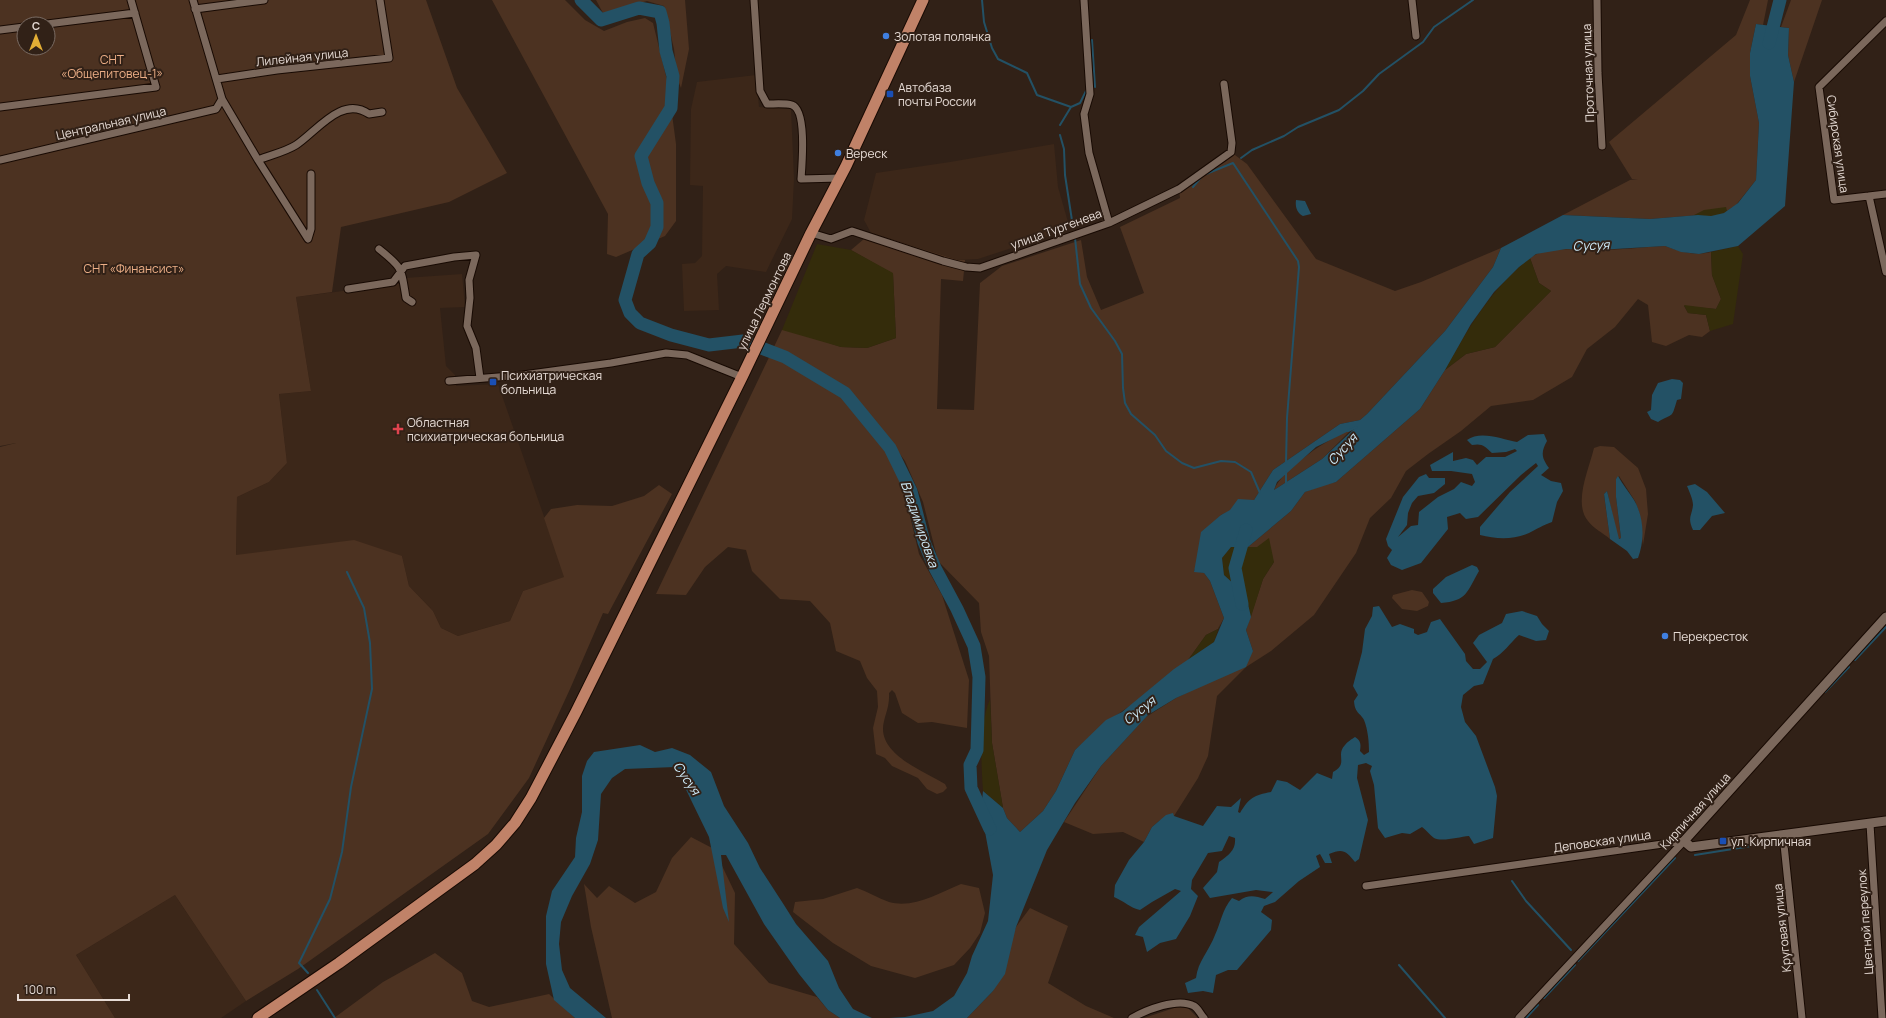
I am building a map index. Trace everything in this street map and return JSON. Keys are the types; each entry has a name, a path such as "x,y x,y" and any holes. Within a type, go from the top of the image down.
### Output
{"highway":[{"name":"улица Лермонтова","path":"258,1018 345,959 475,864 496,845 515,823 531,798 626,612 750,361 811,233 840,178 923,0"}],"street":[{"path":"0,107 156,87 132,0"},
{"path":"192,0 222,99 258,160 308,239 311,229 312,174"},
{"path":"195,9 264,0"},
{"name":"Лилейная улица","path":"217,79 277,70 389,58 380,0"},
{"path":"754,0 760,91 767,104 793,105 799,111 802,128 801,179 840,178"},
{"path":"1084,0 1090,94 1084,114 1089,153 1109,223"},
{"path":"1412,0 1416,36"},
{"name":"Проточная улица","path":"1597,0 1598,73 1602,146"},
{"path":"56,23 135,12"},
{"name":"Сибирская улица","path":"1886,21 1819,87 1834,200 1886,194"},
{"path":"0,30 16,28"},
{"name":"улица Тургенева","path":"811,233 830,239 852,231 943,261 966,267 980,268 1109,223 1179,189 1231,152 1232,143 1224,84"},
{"name":"Центральная улица","path":"0,160 216,109 222,99"},
{"path":"258,160 295,145 340,111 352,107 364,110 369,114 382,112"},
{"path":"1869,196 1886,272"},
{"path":"378,249 393,260 402,270 406,298 412,302"},
{"path":"348,289 392,282 405,266 454,257 476,255 469,280 470,298 467,326 476,348 480,378"},
{"path":"449,380 523,375 611,364 666,353 687,355 742,377"},
{"name":"Кирпичная улица","path":"1519,1018 1684,841 1804,706 1886,617"},
{"name":"Деповская улица","path":"1366,886 1684,841 1691,847 1886,821"},
{"name":"Цветной переулок","path":"1870,824 1882,1018"},
{"name":"Круговая улица","path":"1783,835 1802,1018"},
{"path":"1132,1018 1144,1011 1178,1002 1194,1006 1204,1018"}],"shaded area":[{"path":"756,75 759,107 791,109 794,179 792,219 766,272 726,266 717,274 719,310 684,311 682,264 695,263 702,256 703,186 690,185 691,109 697,82"},
{"path":"1054,144 1058,187 1070,229 978,259 958,260 871,233 864,220 876,173"},
{"name":"Областная психиатрическая больница","path":"462,274 465,307 440,308 446,366 455,375 456,386 498,384 565,577 523,591 510,621 458,636 441,628 433,611 409,586 402,556 236,555 237,497 269,482 287,463 279,394 311,391 296,297 405,283 405,278"},
{"path":"175,895 246,1001 221,1018 115,1018 76,955"}],"green space":[{"path":"0,0 426,0 457,88 507,173 449,202 341,227 332,292 296,297 311,391 279,394 287,463 269,482 237,497 236,555 354,540 402,556 409,586 433,611 441,628 458,636 510,621 523,591 564,577 544,518 551,509 577,505 612,506 644,496 659,485 672,494 608,614 603,613 529,778 488,834 298,969 246,1001 175,895 76,955 115,1018 0,1018 0,447 16,443 0,446"},
{"path":"492,0 565,0 585,20 604,31 627,22 645,18 653,23 668,84 676,144 676,221 665,236 616,257 607,254 608,214"},
{"path":"596,0 685,0 689,49 681,88 677,78 674,49 664,6 647,1 603,13"},
{"path":"1750,0 1768,0 1763,25 1756,24 1750,53 1750,76 1759,123 1756,180 1736,205 1724,213 1650,219 1563,215 1630,180 1638,179 1632,179 1609,142 1736,35"},
{"path":"1791,0 1822,0 1794,82 1788,55 1789,28 1781,27"},
{"path":"1231,152 1247,164 1316,259 1395,291 1421,282 1501,248 1493,267 1445,331 1367,414 1360,420 1340,424 1273,470 1254,500 1221,515 1194,571 1204,573 1210,581 1224,618 1218,629 1206,635 1188,660 1140,699 1105,723 1075,750 1056,791 1043,811 1020,832 1007,818 1003,808 992,743 989,656 981,632 979,603 938,561 923,502 905,461 883,431 906,499 919,554 942,595 969,680 967,728 932,722 918,723 902,713 895,693 892,690 889,693 883,729 885,739 897,755 906,762 945,784 947,788 943,792 937,794 927,789 918,778 892,766 885,758 876,754 873,728 878,707 877,691 867,678 860,661 836,651 830,623 810,601 780,599 752,571 746,550 728,547 705,567 686,595 656,594 782,330 787,329 841,347 867,348 896,338 893,274 851,250 871,233 958,260 965,260 963,281 941,279 937,409 974,410 980,283 1002,266 1081,240 1087,277 1101,310 1144,293 1120,227 1180,198 1179,189"},
{"path":"1665,246 1688,253 1699,254 1711,252 1712,275 1721,299 1716,309 1684,306 1688,313 1706,315 1710,331 1702,337 1689,335 1666,346 1652,342 1648,305 1638,299 1615,327 1587,349 1572,377 1533,400 1491,406 1461,431 1406,471 1391,498 1370,518 1356,553 1314,615 1271,651 1246,667 1217,696 1208,756 1198,778 1174,816 1159,821 1152,827 1144,842 1123,832 1093,834 1064,822 1101,766 1146,717 1176,698 1209,682 1253,651 1246,630 1263,579 1274,562 1257,547 1248,547 1291,511 1305,492 1322,485 1336,482 1420,409 1445,370 1466,354 1495,347 1551,291 1539,283 1530,258 1537,254 1553,250 1606,250"},
{"path":"1352,429 1322,459 1274,490 1286,473 1296,464 1320,446"},
{"path":"1600,446 1614,447 1638,468 1646,489 1648,514 1643,545 1639,512 1635,501 1619,476 1616,479 1616,497 1621,538 1618,539 1607,491 1604,494 1610,539 1590,524 1584,514 1582,496 1586,476 1594,448"},
{"path":"1412,590 1422,592 1429,602 1428,606 1417,611 1402,609 1392,598 1393,595"},
{"path":"691,837 714,849 735,893 734,944 769,983 817,997 828,1010 840,1018 612,1018 591,927 584,884 597,898 609,886 635,903 656,892 672,858"},
{"path":"961,884 979,888 985,913 980,933 970,948 954,965 915,978 871,966 833,943 793,912 795,902 823,899 857,888 889,902 898,904 917,902"},
{"path":"1030,908 1068,926 1048,983 1086,1006 1114,1018 967,1018 993,991 1016,927"},
{"path":"435,953 462,973 472,1001 489,1007 549,994 575,1018 334,1018 383,982"},
{"path":"1177,1007 1188,1008 1198,1018 1144,1018"}],"sand":[{"path":"1726,207 1727,211 1720,215 1694,215 1704,210"},
{"path":"817,244 851,250 893,273 896,338 867,348 841,347 782,330"},
{"path":"1738,246 1743,254 1733,324 1710,331 1706,315 1688,313 1684,305 1716,309 1721,299 1712,275 1711,252"},
{"path":"1530,258 1539,283 1551,291 1495,347 1466,354 1445,370 1472,324 1492,296 1516,270"},
{"path":"1269,538 1274,562 1263,579 1251,617 1246,595 1224,575 1222,558 1231,547 1257,547"},
{"path":"1220,624 1214,642 1188,660 1206,635 1218,629"},
{"path":"990,699 992,743 1003,808 983,791 981,756 982,732 986,710"}],"water":[{"path":"1756,24 1789,28 1788,55 1794,82 1785,206 1738,246 1699,254 1681,252 1665,246 1598,250 1566,249 1536,254 1519,267 1494,292 1471,324 1445,370 1420,409 1336,482 1305,492 1291,511 1248,547 1231,547 1222,558 1224,575 1246,595 1251,617 1246,630 1253,651 1246,667 1176,698 1148,715 1101,766 1075,803 1047,850 1016,927 1005,974 993,991 967,1018 889,1018 905,1017 933,1011 954,996 967,973 972,956 988,921 993,875 981,810 983,791 1003,808 1007,818 1020,832 1043,811 1056,791 1075,750 1106,720 1122,712 1174,669 1214,642 1224,618 1210,581 1204,573 1194,572 1201,532 1221,515 1230,510 1238,499 1254,500 1273,470 1340,424 1360,420 1367,414 1445,331 1493,267 1501,248 1563,215 1650,219 1698,215 1711,216 1724,213 1738,203 1756,180 1759,123 1750,76 1750,53","holes":["1355,428 1322,459 1274,490 1277,482 1316,447"]},
{"path":"1296,200 1305,201 1311,214 1303,216 1299,213 1296,207"},
{"path":"1672,379 1680,380 1683,383 1681,399 1677,400 1671,415 1658,422 1651,419 1647,412 1651,410 1652,395 1658,383"},
{"path":"1544,434 1547,441 1543,451 1543,458 1549,468 1541,475 1551,481 1561,483 1563,491 1557,502 1552,522 1517,537 1498,538 1480,535 1480,527 1510,492 1538,466 1536,463 1521,475 1478,517 1466,519 1460,513 1447,517 1448,529 1421,563 1402,570 1391,565 1387,558 1392,550 1388,546 1386,539 1403,497 1419,477 1426,474 1429,478 1445,478 1445,484 1434,493 1418,496 1412,503 1408,513 1407,525 1398,537 1411,526 1418,525 1419,512 1438,497 1454,489 1461,482 1472,486 1475,482 1472,474 1451,471 1432,471 1430,465 1453,452 1453,461 1466,458 1473,460 1477,465 1486,457 1505,457 1517,451 1515,449 1506,452 1492,453 1478,444 1472,445 1467,440 1472,437 1485,435 1517,442 1528,435"},
{"path":"1618,476 1634,500 1642,521 1642,544 1638,558 1633,559 1627,551 1610,539 1604,494 1607,491 1619,539 1621,538 1616,497 1616,479"},
{"path":"1695,484 1707,492 1725,513 1712,516 1700,530 1693,530 1690,522 1693,503 1687,486"},
{"path":"1472,565 1477,567 1479,571 1469,590 1461,598 1450,602 1441,603 1433,593 1433,589 1446,577"},
{"path":"1379,606 1392,627 1400,624 1414,629 1414,633 1418,635 1427,632 1431,622 1440,619 1465,654 1466,661 1473,669 1480,669 1487,662 1473,643 1479,635 1502,623 1506,614 1522,611 1537,616 1549,631 1546,640 1536,641 1519,635 1497,657 1493,659 1483,684 1474,686 1463,695 1461,707 1465,722 1476,736 1497,796 1493,838 1474,844 1469,836 1437,839 1422,827 1410,834 1402,833 1385,838 1378,828 1374,785 1370,771 1372,766 1366,763 1358,765 1357,778 1368,820 1359,859 1355,862 1347,853 1341,851 1329,854 1332,863 1325,863 1320,854 1316,856 1320,867 1299,881 1275,902 1264,906 1261,912 1272,920 1271,930 1237,970 1228,970 1216,975 1213,993 1203,991 1188,993 1185,983 1196,978 1201,961 1213,941 1226,907 1232,898 1239,901 1245,897 1252,896 1265,899 1273,892 1256,890 1210,898 1203,888 1217,872 1219,862 1233,849 1235,838 1229,836 1222,851 1208,853 1192,880 1191,889 1198,896 1190,916 1176,939 1160,943 1147,952 1143,937 1135,935 1139,927 1181,891 1175,889 1140,910 1133,908 1114,897 1115,885 1129,860 1144,842 1152,827 1166,815 1173,813 1174,816 1203,826 1217,806 1231,807 1241,798 1238,812 1240,813 1252,798 1260,794 1271,792 1277,780 1287,782 1300,790 1317,773 1332,779 1333,772 1338,769 1341,763 1342,749 1355,737 1360,743 1360,751 1364,755 1369,752 1364,720 1355,708 1354,701 1358,695 1353,686 1362,652 1365,629 1372,616 1373,607"},
{"path":"640,745 655,752 672,748 690,755 711,772 724,806 748,843 760,868 796,924 828,961 839,988 853,1009 872,1018 840,1018 828,1010 799,974 764,924 726,855 721,855 729,922 723,908 709,837 675,767 625,769 612,778 601,794 598,840 590,864 572,896 561,922 559,944 562,970 570,988 606,1018 575,1018 554,1000 546,964 546,916 552,891 575,857 576,838 582,812 582,776 587,761 594,752"}],"waterway":[{"name":"Владимировка","path":"581,0 601,20 639,8 660,12 663,23 666,51 673,76 671,108 641,156 648,183 657,203 657,227 650,243 638,254 625,300 630,313 640,323 671,335 709,345 743,341 785,357 845,393 890,448 911,491 924,542 935,568 957,609 974,646 979,677 977,750 970,765 971,788 990,829"},
{"path":"982,0 984,22 992,48 998,59 1027,73 1037,95 1071,107"},
{"path":"1241,158 1252,150 1284,136 1298,127 1339,110 1363,91 1379,74 1423,42 1434,27 1473,0"},
{"name":"Сусуя","path":"1769,43 1780,0"},
{"path":"1092,40 1095,87"},
{"path":"1060,125 1071,107 1080,103 1086,91"},
{"path":"1060,135 1064,149 1065,175 1073,227"},
{"path":"1206,174 1233,163 1298,261 1299,267 1287,418 1286,463"},
{"path":"1193,187 1202,176"},
{"path":"1075,238 1080,284 1091,308 1115,341 1122,354 1125,403 1131,414 1155,435 1166,451 1182,463 1194,468 1221,461 1235,462 1251,472 1260,493"},
{"path":"1348,431 1357,427"},
{"path":"1286,472 1286,485"},
{"name":"Сусуя","path":"1242,604 1235,568 1246,530"},
{"path":"308,973 299,963 330,899 342,852 351,787 372,689 370,643 364,608 347,572"},
{"path":"1855,660 1886,627"},
{"path":"1825,692 1849,667"},
{"path":"1788,841 1800,839"},
{"path":"1695,855 1777,842"},
{"path":"1578,961 1675,858"},
{"path":"1512,881 1526,901 1571,950"},
{"path":"1399,965 1445,1018"},
{"path":"1544,998 1575,965"},
{"path":"317,990 335,1018"},
{"path":"1526,1018 1538,1005"}],"place":[{"name":"Золотая полянка","path":"886,36"},
{"name":"Автобаза почты России","path":"890,94"},
{"name":"Вереск","path":"838,153"},
{"name":"Психиатрическая больница","path":"493,382"},
{"name":"Областная психиатрическая больница","path":"398,429"},
{"name":"Перекресток","path":"1665,636"},
{"name":"ул. Кирпичная","path":"1723,841"}],"park label":[{"name":"СНТ «Общепитовец-1»","path":"112,66"},
{"name":"СНТ «Финансист»","path":"134,268"}]}
